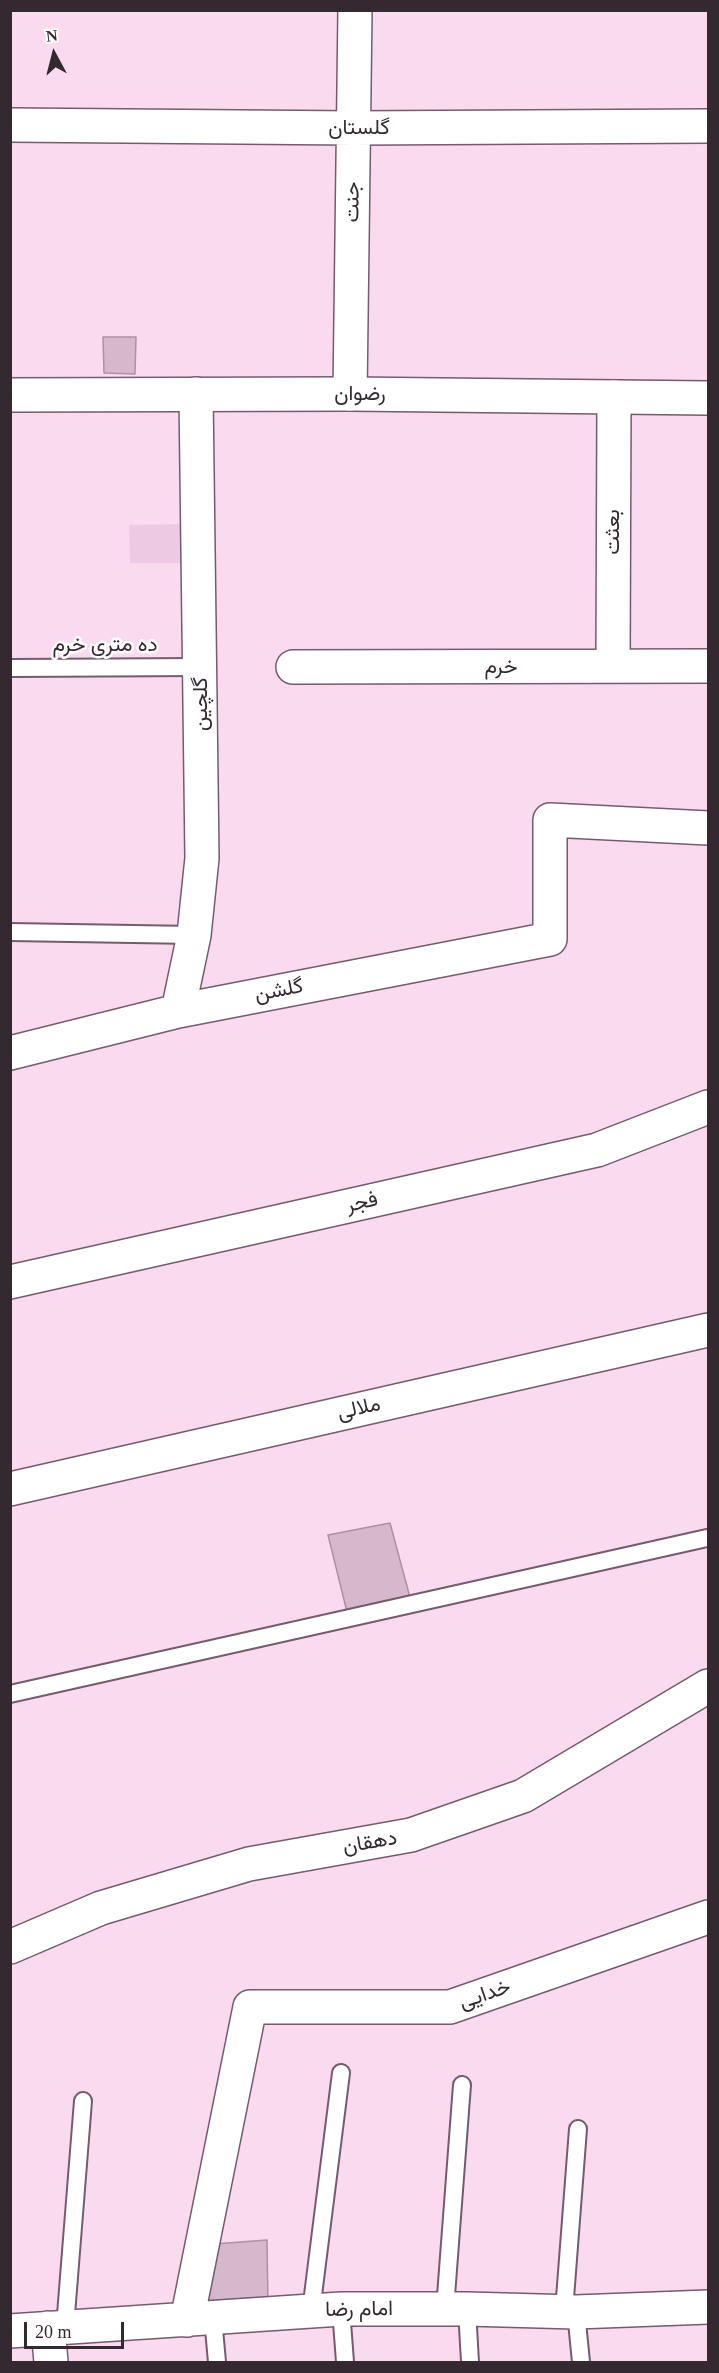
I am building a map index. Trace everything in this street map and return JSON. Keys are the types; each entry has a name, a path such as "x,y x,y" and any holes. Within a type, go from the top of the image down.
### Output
{"street":[{"name":"جنت","path":"350,394 354,10"},
{"name":"گلستان","path":"10,125 354,128 708,126"},
{"name":"گلچین","path":"178,1011 194,934 202,858 196,394"},
{"name":"رضوان","path":"10,395 350,394 708,398"},
{"name":"بعثت","path":"613,666 614,397"},
{"name":"خرم","path":"293,667 708,666"},
{"name":"گلشن","path":"10,1053 178,1011 550,939 550,820 708,828"},
{"name":"فجر","path":"10,1282 597,1150 708,1107"},
{"name":"ملالی","path":"10,1489 708,1330"},
{"name":"دهقان","path":"10,1947 101,1908 146,1894 249,1864 411,1835 523,1796 708,1686"},
{"name":"خدایی","path":"200,2319 250,2007 450,2007 708,1917"},
{"name":"امام رضا","path":"10,2331 326,2310 456,2309 570,2312 708,2307"},
{"path":"51,2362 56,2328"}],"lane":[{"name":"ده متری خرم","path":"10,668 201,667"},
{"path":"10,932 194,934"},
{"path":"10,1694 707,1538"},
{"path":"341,2073 326,2310 345,2362"},
{"path":"462,2085 456,2309 471,2362"},
{"path":"56,2328 83,2102"},
{"path":"578,2130 570,2312 581,2362"},
{"path":"200,2319 217,2362"}],"shaded area":[{"path":"193,524 193,563 130,563 129,525"}],"building":[{"path":"103,337 136,337 135,374 104,373"},
{"path":"390,1523 411,1601 348,1616 328,1535"},
{"path":"267,2240 268,2307 194,2312 201,2245"}]}
